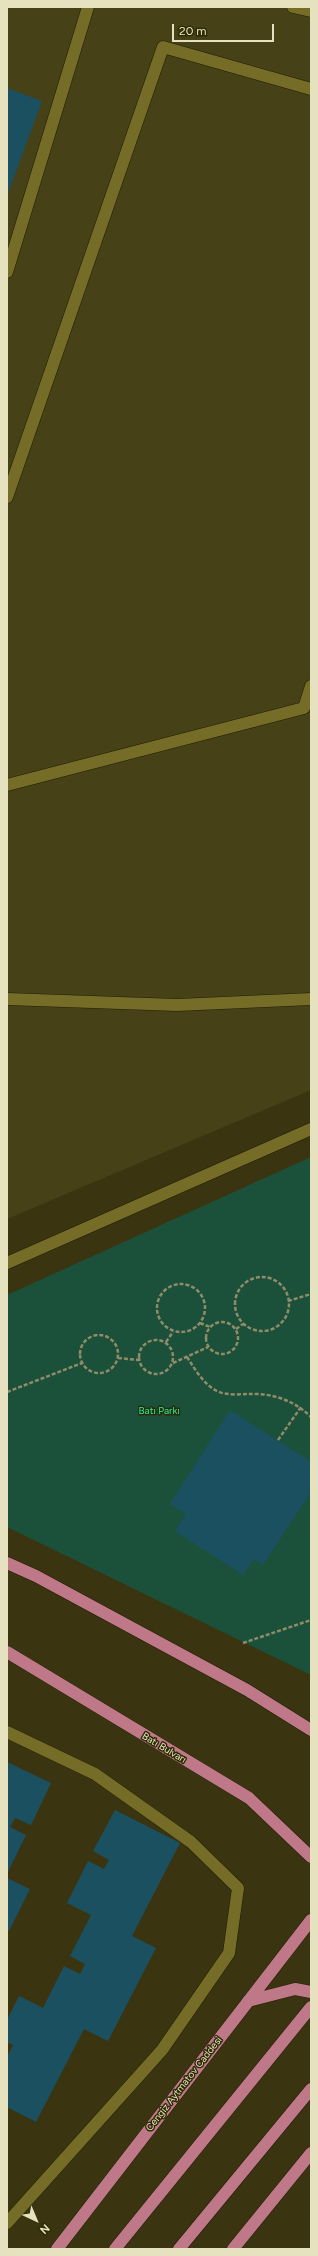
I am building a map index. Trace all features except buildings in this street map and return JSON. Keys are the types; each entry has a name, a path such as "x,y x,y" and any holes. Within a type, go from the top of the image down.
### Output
{"main road":[{"path":"7,1563 36,1576 247,1690 311,1730"},
{"name":"Batı Bulvarı","path":"7,1652 249,1798 311,1857"},
{"name":"Cengiz Aytmatov Caddesi","path":"57,2249 311,1920"},
{"path":"248,2001 295,1989 311,1992"},
{"path":"115,2249 311,2007"},
{"path":"179,2249 311,2089"},
{"path":"233,2249 311,2153"}],"street":[{"path":"7,272 88,7"},
{"path":"293,7 311,11"},
{"path":"7,498 163,47 311,89"},
{"path":"7,785 304,708 311,686"},
{"path":"7,999 177,1006 311,999"},
{"path":"7,1263 311,1129"},
{"path":"7,1732 95,1774 191,1842 238,1888 229,1953 162,2050 7,2223"}],"path":[{"path":"256,1278 273,1280 286,1292 288,1301 285,1318 272,1329 263,1331 254,1330 243,1324 236,1313 235,1304 240,1288 247,1282 256,1278"},
{"path":"172,1284 188,1284 201,1293 206,1308 200,1323 188,1331 173,1332 161,1323 156,1309 160,1295 172,1284"},
{"path":"288,1301 311,1294"},
{"path":"220,1322 225,1322 236,1329 238,1343 232,1352 227,1354 216,1354 208,1347 205,1337 210,1327 220,1322"},
{"path":"200,1323 210,1327"},
{"path":"236,1329 243,1324"},
{"path":"166,1342 173,1332"},
{"path":"92,1336 105,1336 115,1343 118,1358 114,1367 103,1373 91,1372 82,1363 80,1351 83,1344 92,1336"},
{"path":"173,1363 173,1352 166,1342 161,1340 149,1341 140,1349 139,1360 145,1370 155,1374 166,1372 173,1363 208,1347"},
{"path":"187,1357 204,1382 217,1391 231,1394 256,1393 282,1398 301,1407 311,1417"},
{"path":"118,1358 139,1360"},
{"path":"7,1392 82,1363"},
{"path":"278,1440 301,1407"},
{"path":"243,1643 311,1620"}],"shaded area":[{"path":"7,7 311,7 311,1090 7,1219"}],"green space":[{"name":"Batı Parkı","path":"311,1157 311,1675 7,1527 7,1295"}]}
